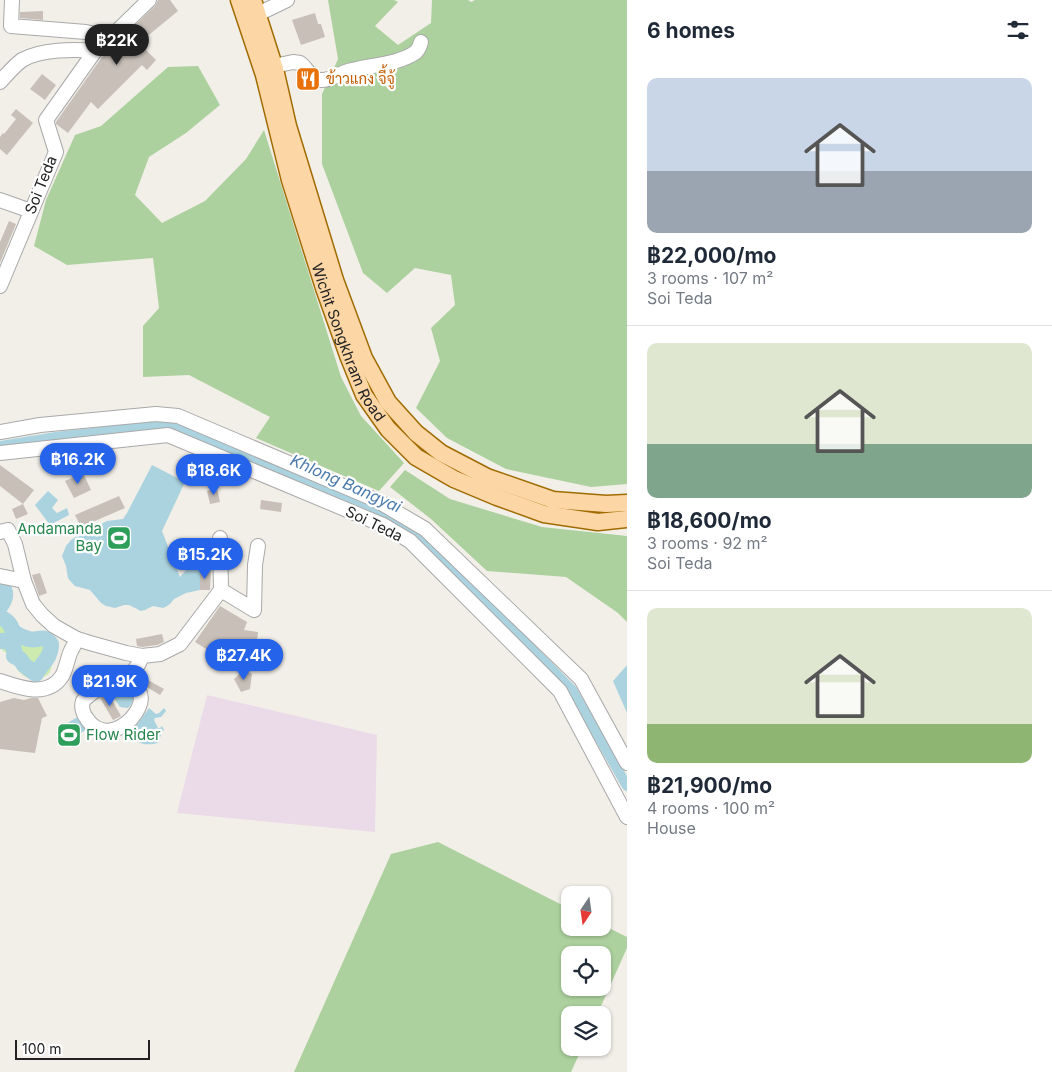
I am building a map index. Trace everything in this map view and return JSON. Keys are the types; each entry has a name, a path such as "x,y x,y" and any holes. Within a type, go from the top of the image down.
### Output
{"main road":[{"name":"Wichit Songkhram Road","path":"239,0 264,74 290,180 327,297 364,395 388,429 416,457 454,479 497,497 544,514 598,522 627,519"},
{"name":"Wichit Songkhram Road","path":"256,7 274,66 288,126 335,280 364,358 388,402 416,433 441,453 487,477 553,500 606,504 627,503"}],"street":[{"path":"12,0 11,26 86,32 111,37"},
{"name":"Soi Teda","path":"0,286 56,152 46,120 95,51 150,0"},
{"path":"256,7 287,0"},
{"path":"274,66 293,62 300,63 314,78 324,80 351,70 393,62 417,51 421,42"},
{"path":"0,82 21,61 36,55 67,50 95,51"},
{"path":"0,200 31,211"},
{"path":"0,432 40,425 156,414 178,416 376,500 425,529 581,679 627,763"},
{"name":"Soi Teda","path":"0,450 168,434 383,525 410,541 560,691 627,817"},
{"path":"0,532 8,530 15,544 20,580 33,604 54,626 77,639 142,656 160,654 180,644 220,590 220,538"},
{"path":"220,590 254,610 254,565 258,546"},
{"path":"0,576 20,580"},
{"path":"0,681 38,690 56,684 62,675 77,639"},
{"path":"129,679 142,656"}],"shaded area":[{"path":"207,695 377,735 375,832 177,813"}],"green space":[{"path":"328,0 394,0 398,2 375,26 398,45 431,23 432,0 468,0 471,2 475,0 627,0 627,484 591,487 506,469 447,438 416,408 440,361 431,328 455,305 451,275 415,268 387,293 363,273 322,164 322,94 338,59"},
{"path":"198,66 220,105 186,133 149,157 135,195 162,223 205,201 246,159 264,130 341,377 361,416 404,463 379,491 256,438 270,417 189,375 143,377 143,326 159,308 153,258 67,265 34,246 46,200 75,135 101,126 168,67"},
{"path":"405,470 450,499 542,527 627,536 627,622 618,613 566,577 487,571 431,519 390,487"},
{"path":"0,617 9,623 15,634 38,633 54,637 57,645 50,654 51,671 47,676 43,677 36,674 30,679 26,677 18,670 14,656 8,655 0,648"},
{"path":"438,842 561,904 561,936 611,936 611,929 627,937 627,948 611,984 611,946 561,946 561,996 606,996 601,1006 561,1006 561,1056 578,1056 571,1072 294,1072 391,854"}],"water":[{"name":"Andamanda Bay","path":"152,465 185,482 162,531 180,577 188,569 200,570 200,590 186,593 174,599 163,608 153,606 141,611 129,605 115,608 106,606 90,590 75,586 71,582 68,578 62,556 71,540 76,537 93,534 99,525 107,521 123,519"},
{"path":"48,491 58,500 52,508 57,513 67,508 69,515 50,525 35,505"},
{"path":"627,665 627,713 613,681"},
{"path":"118,685 132,694 133,700 128,708 120,707 114,697 114,687"},
{"path":"149,708 156,714 164,708 166,711 161,717 154,720 158,728 162,726 164,730 158,743 145,744 136,739 133,730"},
{"name":"Flow Rider","path":"79,716 87,729 67,742 58,729"}],"building":[{"path":"158,0 170,0 178,11 139,43 156,60 147,70 142,65 98,109 91,102 68,133 56,122 102,57 155,6"},
{"path":"43,11 43,20 20,18 20,12"},
{"path":"315,13 325,37 301,45 292,20"},
{"path":"42,74 56,85 45,100 30,89"},
{"path":"16,109 33,123 7,155 0,149 0,137 16,119 11,115"},
{"path":"9,221 16,224 0,263 0,242"},
{"path":"0,465 34,490 23,504 0,486"},
{"path":"83,473 91,490 74,498 65,481"},
{"path":"217,488 220,502 210,504 207,491"},
{"path":"119,496 125,508 81,527 75,515"},
{"path":"261,500 282,503 281,512 260,509"},
{"path":"23,504 28,514 16,519 12,509"},
{"path":"200,570 211,570 210,590 200,590"},
{"path":"40,573 47,593 39,596 32,575"},
{"path":"220,606 247,622 244,630 258,632 257,641 265,643 262,648 261,661 248,659 249,650 231,647 225,655 211,652 195,642"},
{"path":"162,634 164,642 157,645 137,646 136,639"},
{"path":"244,670 252,674 250,689 241,692 234,679"},
{"path":"146,679 164,689 160,695 147,687 144,682"},
{"path":"108,693 121,716 113,720 100,698"},
{"path":"14,698 24,700 38,698 47,716 42,718 35,753 0,749 0,702"}],"waterway":[{"name":"Khlong Bangyai","path":"0,446 56,437 172,424 362,502 389,516 418,534 572,690 627,786"},
{"path":"0,583 5,595 0,607"},
{"path":"0,617 8,622 12,630 17,634 32,640 45,639 51,644 51,649 48,657 36,674 14,656 14,649 8,641 0,641"}],"place":[{"name":"ข้าวแกง จี้จู้","path":"308,79"},
{"name":"Andamanda Bay","path":"119,538"},
{"name":"Flow Rider","path":"69,735"}]}
